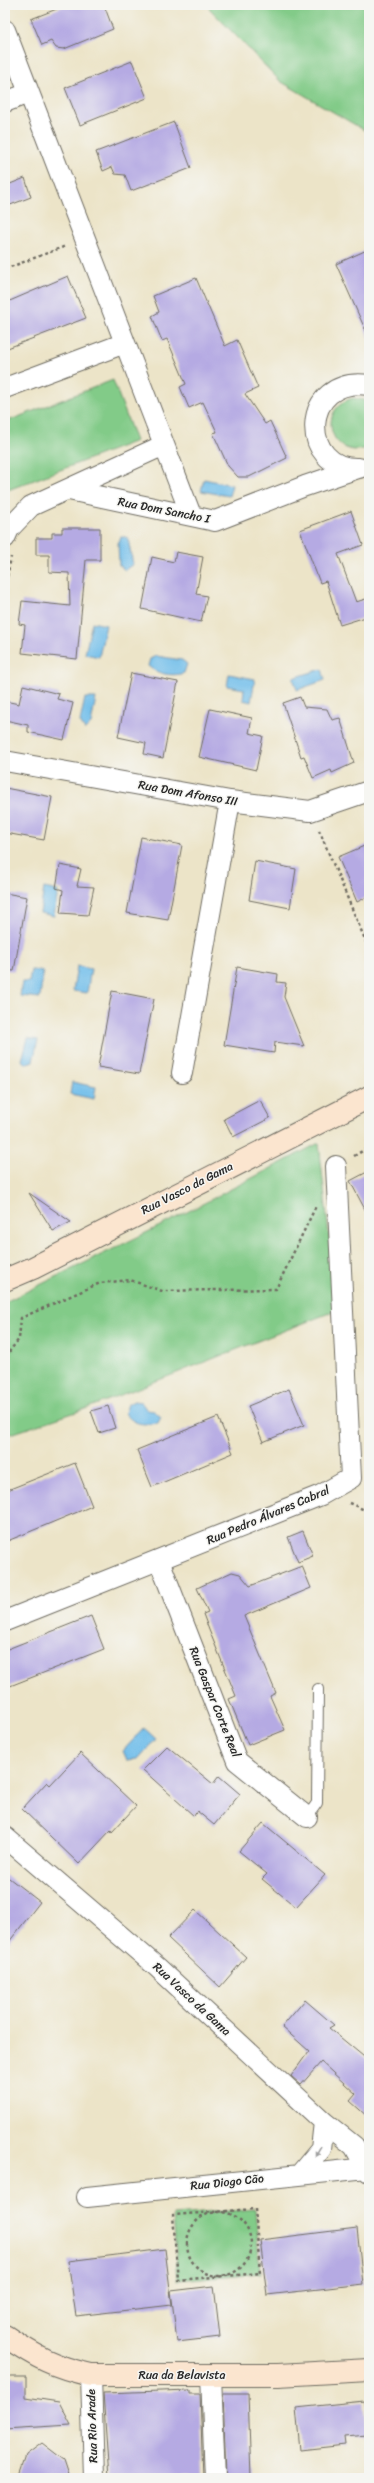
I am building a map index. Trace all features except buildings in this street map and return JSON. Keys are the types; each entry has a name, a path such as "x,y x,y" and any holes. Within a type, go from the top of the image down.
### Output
{"street":[{"path":"5,30 190,515"},
{"path":"5,102 29,93"},
{"path":"5,388 125,343"},
{"path":"305,486 322,469 322,451 316,438 314,423 317,409 330,392 343,385 354,383 369,385"},
{"path":"5,538 9,529 31,506 69,490 164,445"},
{"name":"Rua Dom Sancho I","path":"322,451 336,463 364,467"},
{"name":"Rua Dom Sancho I","path":"69,490 215,521 305,486 364,467"},
{"name":"Rua Dom Afonso III","path":"5,761 230,801 310,811 369,791"},
{"path":"182,1073 230,801"},
{"name":"Rua Vasco da Gama","path":"5,1280 33,1268 129,1217 369,1097"},
{"name":"Rua Pedro Álvares Cabral","path":"5,1621 321,1495 351,1478 336,1166"},
{"name":"Rua Gaspar Corte Real","path":"159,1560 237,1761 307,1817"},
{"name":"Rua Vasco da Gama","path":"5,1836 157,1967 324,2122 354,2146 368,2170"},
{"path":"300,2174 321,2149 324,2122"},
{"name":"Rua Diogo Cão","path":"87,2197 300,2174 368,2170"},
{"name":"Rua da Belavista","path":"5,2336 37,2358 64,2369 91,2375 278,2375 369,2370"},
{"name":"Rua Rio Arade","path":"91,2375 94,2478"},
{"path":"211,2375 215,2478"}],"lane":[{"path":"307,1817 316,1803 318,1689"}],"path":[{"path":"5,269 85,239"},
{"path":"316,822 369,949"},
{"path":"5,1357 19,1339 21,1318 100,1283 130,1280 162,1291 276,1289 319,1200"},
{"path":"255,2209 260,2274 178,2280 173,2215 217,2212 255,2209"},
{"path":"217,2212 236,2217 248,2232 251,2242 249,2253 245,2262 238,2269 219,2277 208,2274 195,2264 188,2250 187,2239 193,2223 206,2214 217,2212"}],"green space":[{"path":"206,5 369,5 369,133 280,81"},
{"path":"113,380 136,441 8,490 5,482 5,422"},
{"path":"353,398 369,401 369,447 356,450 346,448 338,442 332,433 331,423 334,413 341,404"},
{"path":"319,1143 337,1310 85,1409 5,1436 5,1302 168,1222"},
{"path":"255,2209 260,2273 178,2280 173,2215"}],"water":[{"path":"204,479 232,485 229,496 201,491"},
{"path":"121,537 127,537 128,539 133,564 125,570 119,565 118,543"},
{"path":"92,622 106,625 99,657 85,654"},
{"path":"156,656 182,660 187,664 184,673 170,675 160,673 152,669 148,666 150,659"},
{"path":"322,669 325,680 297,690 293,678"},
{"path":"229,674 255,679 251,702 243,700 244,689 227,686"},
{"path":"85,698 96,698 91,724 85,730 80,722"},
{"path":"44,888 58,891 54,916 40,913"},
{"path":"77,966 91,969 87,993 73,991"},
{"path":"31,970 43,971 40,998 20,996 22,982 29,982"},
{"path":"28,1038 38,1040 33,1061 25,1064 22,1060"},
{"path":"72,1082 96,1087 94,1099 70,1094"},
{"path":"134,1401 141,1402 147,1410 154,1411 161,1417 158,1423 139,1423 128,1417 125,1413 128,1404"},
{"path":"144,1728 156,1739 138,1759 127,1760 123,1751"}]}
